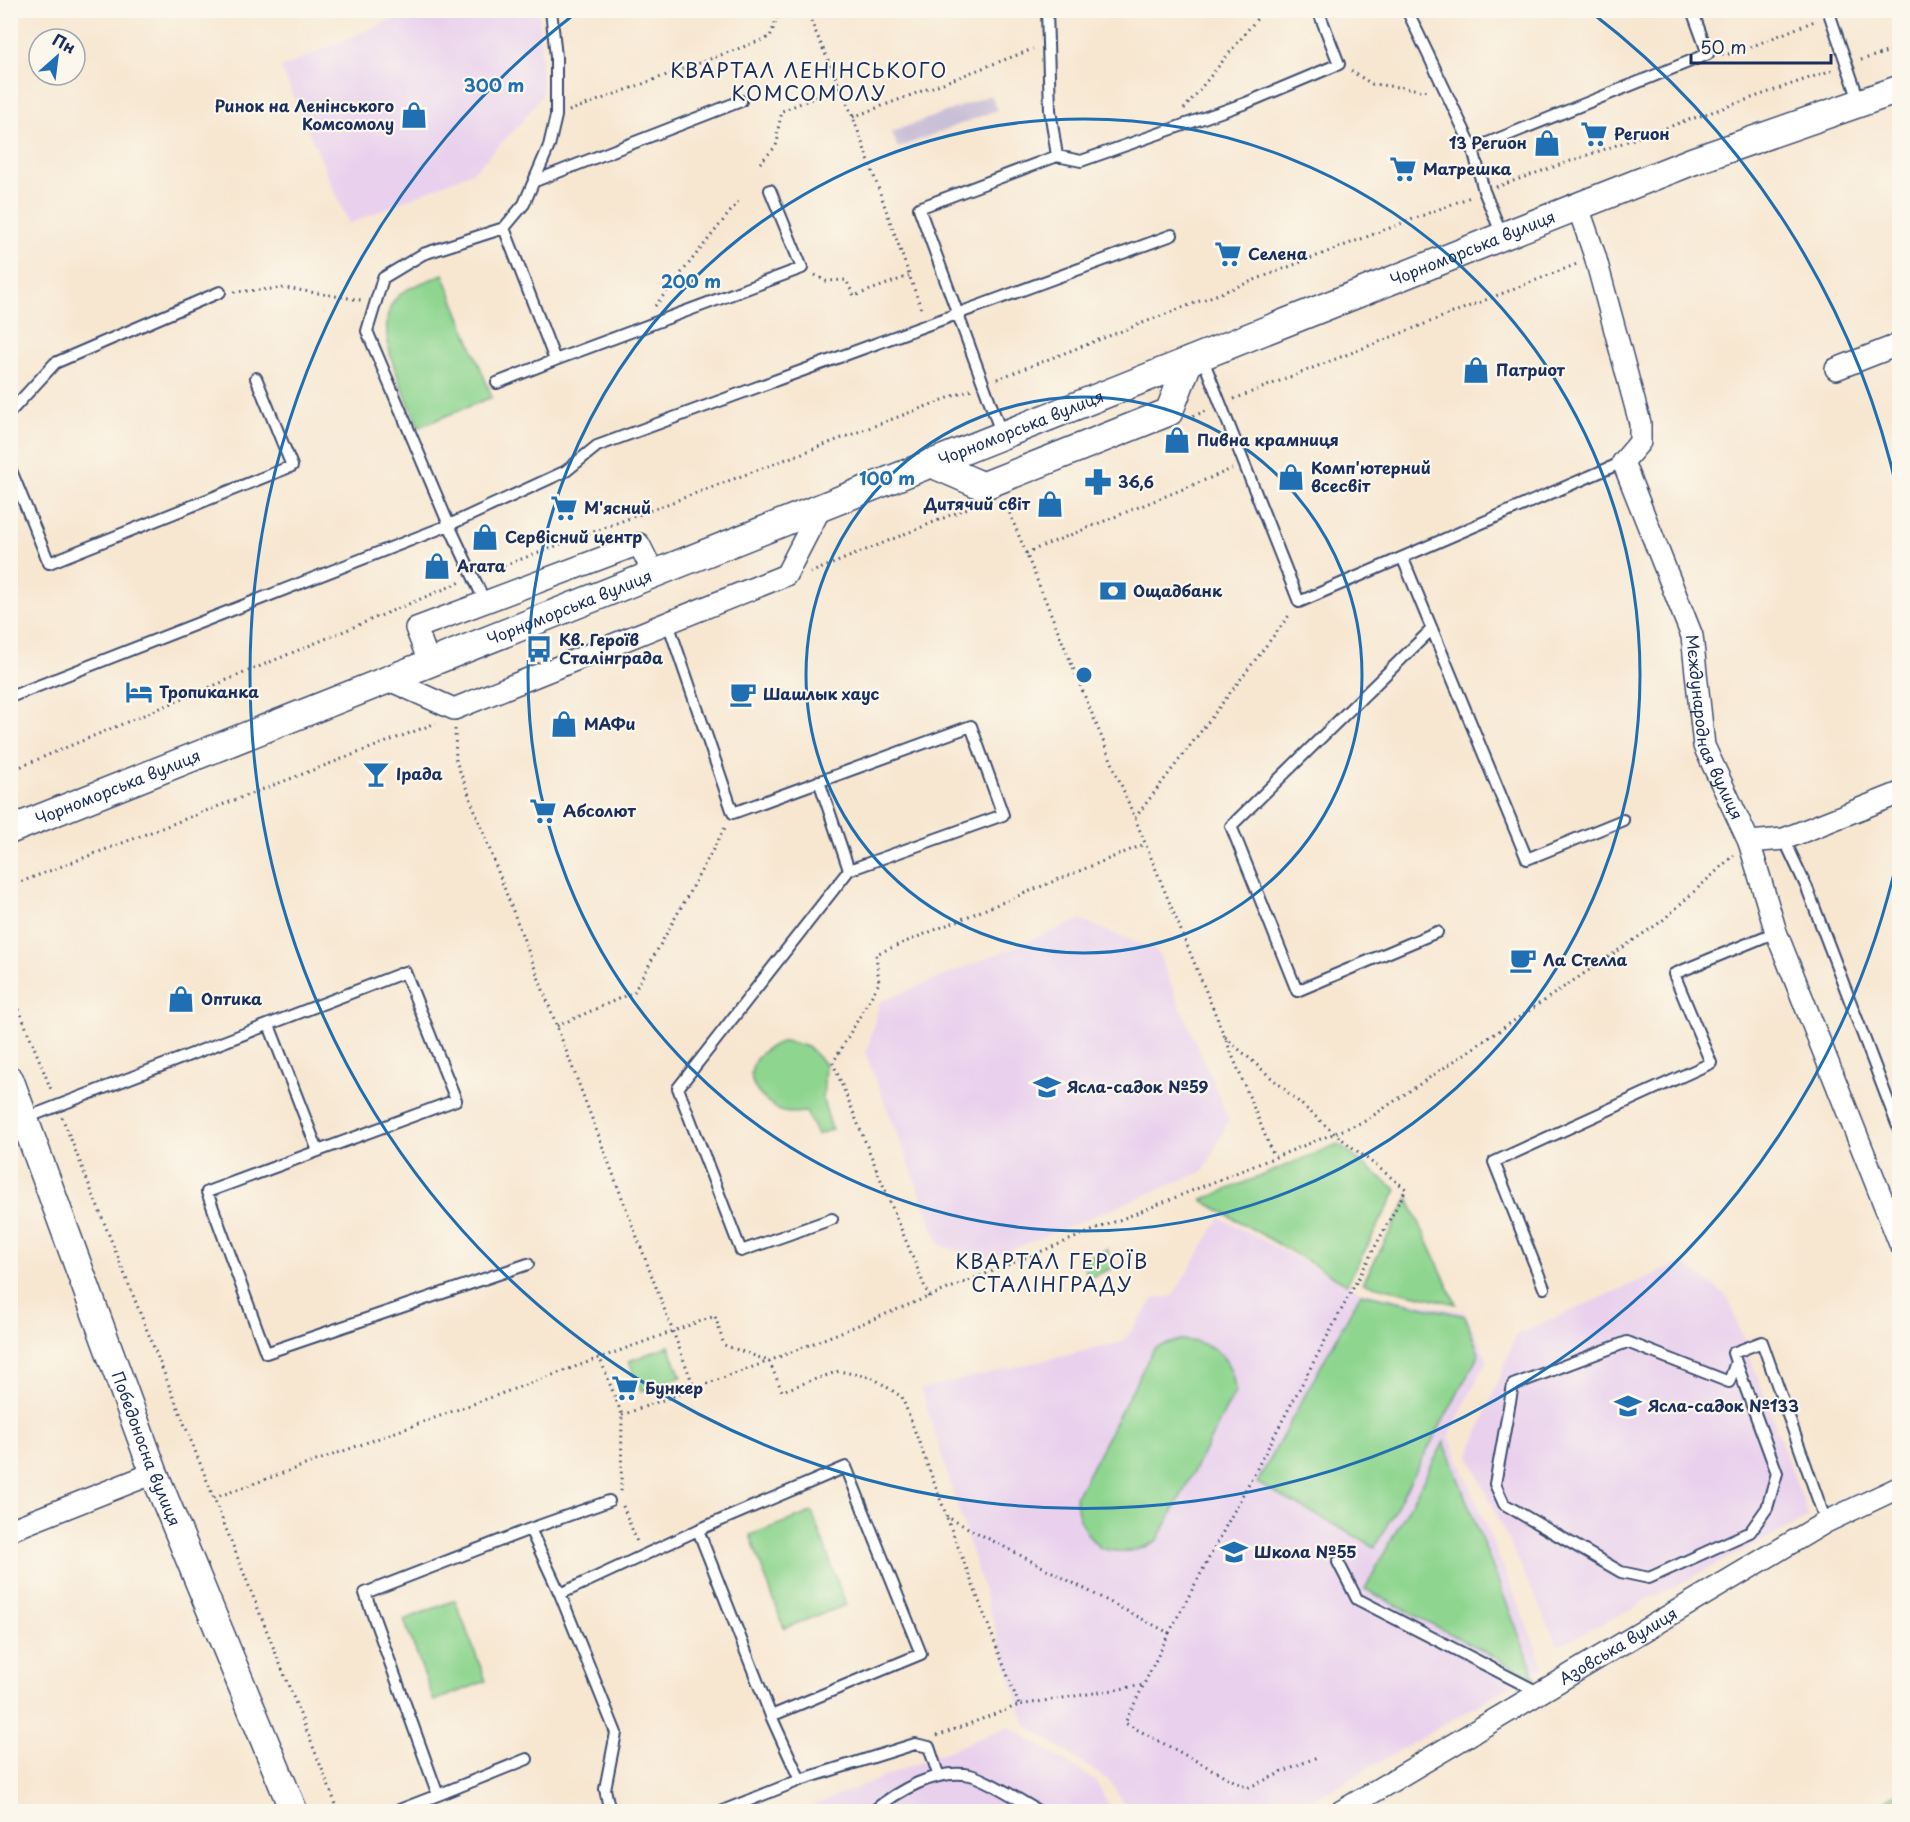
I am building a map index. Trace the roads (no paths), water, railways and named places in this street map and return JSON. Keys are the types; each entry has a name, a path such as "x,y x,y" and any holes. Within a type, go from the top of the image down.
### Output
{"street":[{"name":"Чорноморська вулиця","path":"10,830 1693,161 1899,89"},
{"path":"1578,207 1595,256 1640,423 1640,442 1623,462"},
{"path":"1836,369 1899,344"},
{"path":"930,463 983,486 1168,412 1196,359"},
{"name":"Мєждународная вулиця","path":"1623,462 1692,636 1704,746 1749,842 1776,932 1899,1244"},
{"path":"387,679 454,709 786,575 820,507"},
{"path":"429,662 416,628 639,543 654,574"},
{"path":"1749,842 1784,839 1899,794"},
{"name":"Победоносна вулиця","path":"10,1080 154,1473 294,1812"},
{"path":"10,1530 154,1473"},
{"name":"Азовська вулиця","path":"1340,1812 1826,1522 1899,1487"}],"lane":[{"path":"486,602 449,525 367,331 383,278 423,254 504,228 524,204 549,146 556,116 556,57 551,10"},
{"path":"1047,10 1050,110 1057,156"},
{"path":"1002,435 919,208 1057,156 1081,161 1246,103 1339,64 1318,10"},
{"path":"1407,10 1473,149 1484,191 1503,236"},
{"path":"1473,149 1708,54 1692,10"},
{"path":"1829,13 1861,103"},
{"path":"535,181 741,101"},
{"path":"497,383 802,268 770,189"},
{"path":"504,228 555,360"},
{"path":"10,697 449,525 566,471 597,446 1172,235"},
{"path":"10,412 55,363 220,292"},
{"path":"1196,359 1244,464 1299,602 1623,462"},
{"path":"10,468 49,563 292,466 256,378"},
{"path":"1402,559 1527,859 1623,820"},
{"path":"668,623 733,813 971,726 1003,815 849,870 678,1088 741,1251 832,1219"},
{"path":"1432,630 1231,826 1297,991 1437,932"},
{"path":"819,782 849,870"},
{"path":"1784,839 1807,888 1899,1132"},
{"path":"1544,1288 1494,1162 1711,1063 1674,974 1776,932"},
{"path":"25,1118 405,972 456,1100 207,1192 266,1353 528,1264"},
{"path":"268,1025 318,1151"},
{"path":"1736,1362 1729,1382 1627,1342 1513,1385 1495,1484 1504,1504 1621,1572 1649,1578 1750,1532 1767,1508 1777,1473 1733,1353 1762,1342 1826,1522"},
{"path":"560,1594 698,1530 846,1467 921,1654 771,1716"},
{"path":"438,1795 365,1593 609,1501"},
{"path":"530,1529 560,1594 616,1733 605,1789 610,1812"},
{"path":"698,1530 771,1716 800,1780"},
{"path":"1338,1562 1357,1599 1538,1692"},
{"path":"720,1812 800,1780 915,1744 929,1747 938,1774"},
{"path":"394,1812 528,1759"},
{"path":"872,1812 882,1804 938,1774 970,1775 1040,1812"}],"place":[{"name":"Ринок на Ленінського Комсомолу","path":"414,115"},
{"name":"Регион","path":"1594,134"},
{"name":"13 Регион","path":"1547,143"},
{"name":"Матрешка","path":"1403,169"},
{"name":"Селена","path":"1228,254"},
{"name":"Патриот","path":"1476,370"},
{"name":"Пивна крамниця","path":"1177,440"},
{"name":"Комп'ютерний всесвіт","path":"1291,477"},
{"name":"36,6","path":"1098,482"},
{"name":"Дитячий світ","path":"1050,504"},
{"name":"М'ясний","path":"564,508"},
{"name":"Сервісний центр","path":"485,537"},
{"name":"Агата","path":"437,566"},
{"name":"Ощадбанк","path":"1113,591"},
{"name":"Кв. Героїв Сталінграда","path":"539,649"},
{"name":"Тропиканка","path":"139,692"},
{"name":"Шашлык хаус","path":"743,694"},
{"name":"МАФи","path":"564,724"},
{"name":"Ірада","path":"376,774"},
{"name":"Абсолют","path":"543,811"},
{"name":"Ла Стелла","path":"1523,960"},
{"name":"Оптика","path":"181,999"},
{"name":"Ясла-садок №59","path":"1047,1087"},
{"name":"Бункер","path":"625,1388"},
{"name":"Ясла-садок №133","path":"1628,1406"},
{"name":"Школа №55","path":"1234,1552"}],"district":[{"name":"КВАРТАЛ ЛЕНІНСЬКОГО КОМСОМОЛУ","path":"809,82"},
{"name":"КВАРТАЛ ГЕРОЇВ СТАЛІНГРАДУ","path":"1052,1274"}]}
